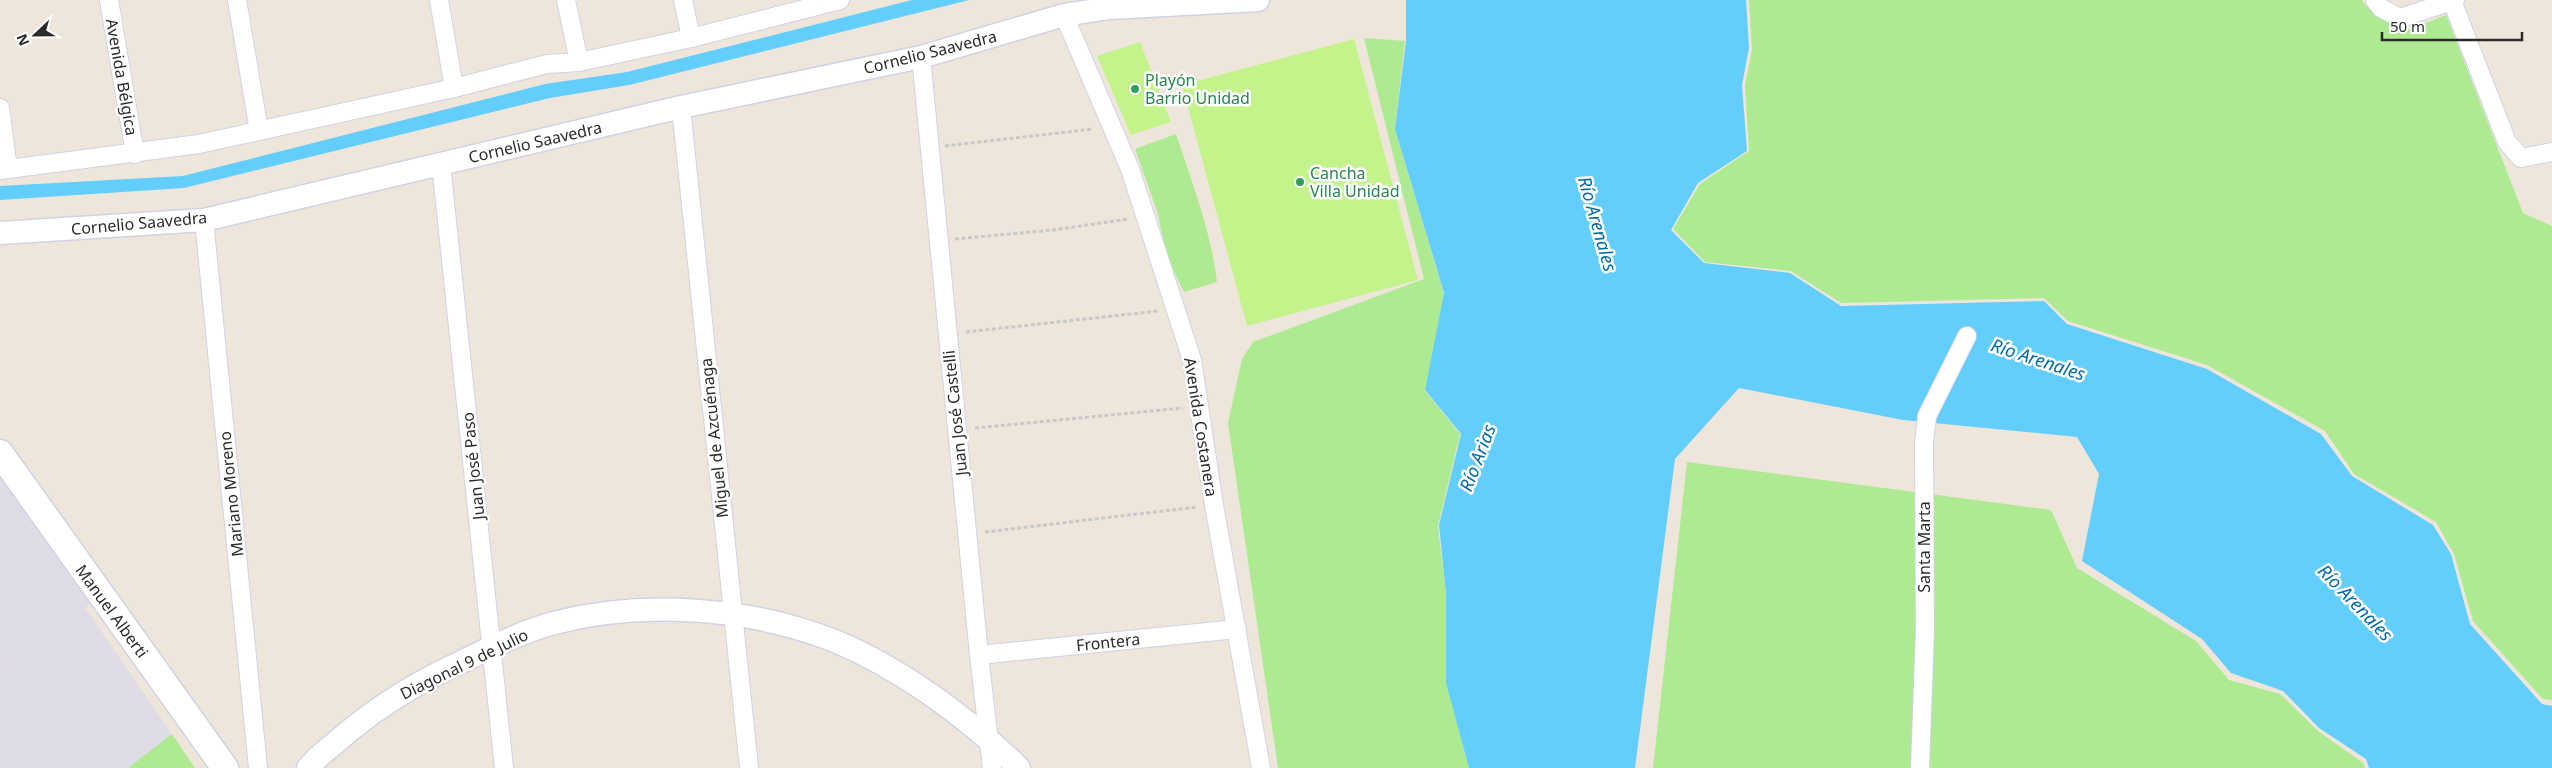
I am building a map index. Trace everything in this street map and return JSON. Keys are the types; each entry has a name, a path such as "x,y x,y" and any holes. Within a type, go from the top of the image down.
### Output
{"main road":[{"name":"Manuel Alberti","path":"0,453 225,768"}],"street":[{"name":"Avenida Bélgica","path":"109,0 135,154"},
{"path":"237,0 259,131"},
{"path":"440,0 454,88"},
{"path":"566,0 579,62"},
{"path":"683,0 691,38"},
{"path":"0,108 4,170 135,154 199,144 259,131 454,88 547,64 579,62 691,38 785,7 840,0"},
{"name":"Cornelio Saavedra","path":"0,233 204,220 681,107 921,57 1108,4 1258,0"},
{"path":"2375,0 2381,8 2400,18 2454,1 2507,142 2521,158 2552,152"},
{"name":"Avenida Costanera","path":"1064,15 1112,127 1146,216 1192,360 1214,505 1260,768"},
{"name":"Juan José Castelli","path":"921,57 979,655 992,768"},
{"name":"Miguel de Azcuénaga","path":"681,107 749,768"},
{"name":"Juan José Paso","path":"441,164 493,646 504,768"},
{"name":"Mariano Moreno","path":"204,220 258,768"},
{"name":"Santa Marta","path":"1920,768 1925,629 1924,443 1927,416 1966,336"},
{"name":"Diagonal 9 de Julio","path":"308,768 361,720 393,698 426,679 493,646 552,623 622,611 682,611 732,615 801,630 834,641 868,657 914,684 989,739 1019,768"},
{"name":"Frontera","path":"979,655 1237,629"}],"path":[{"path":"930,148 1112,127"},
{"path":"939,241 1053,230 1146,216"},
{"path":"948,334 1175,309"},
{"path":"957,430 1199,406"},
{"path":"967,534 1214,505"}],"shaded area":[{"path":"0,453 100,595 85,608 172,734 128,768 0,768 0,673 5,668 0,672"}],"green space":[{"path":"1749,0 2362,0 2364,4 2402,32 2446,15 2523,213 2552,226 2552,700 2543,699 2473,621 2454,554 2436,522 2354,474 2325,431 2207,365 2068,321 2044,298 1841,303 1791,271 1705,262 1673,229 1700,184 1749,151 1745,85 1752,50"},
{"path":"1364,38 1405,41 1395,129 1444,294 1425,391 1460,434 1438,526 1446,594 1446,682 1469,768 1278,768 1228,423 1242,359 1253,342 1424,279"},
{"name":"Cancha Villa Unidad","path":"1354,39 1418,280 1247,326 1182,85"},
{"name":"Playón Barrio Unidad","path":"1140,42 1171,122 1131,135 1097,56"},
{"path":"1176,134 1206,226 1217,282 1184,292 1167,257 1157,211 1135,149"},
{"path":"1687,462 2051,510 2077,568 2196,641 2229,680 2280,694 2318,731 2363,763 2365,768 1653,768"},
{"path":"172,734 195,768 128,768"}],"water":[{"path":"912,0 969,0 629,85 550,98 184,188 0,200 0,186 183,176 545,84 627,72"},
{"path":"1406,0 1746,0 1749,48 1742,85 1747,151 1698,183 1671,230 1704,263 1790,273 1841,306 2044,301 2067,324 2207,369 2321,434 2352,476 2433,525 2451,554 2470,624 2542,704 2552,706 2552,768 2369,768 2366,759 2319,728 2283,691 2231,673 2202,639 2082,561 2099,474 2077,437 1903,420 1739,388 1675,459 1635,768 1469,768 1446,683 1446,594 1439,525 1461,434 1425,390 1444,293 1395,129 1406,41"}],"place":[{"name":"Playón Barrio Unidad","path":"1135,89"},
{"name":"Cancha Villa Unidad","path":"1300,182"}],"water label":[{"name":"Río Arenales","path":"1597,224"},
{"name":"Río Arenales","path":"2038,360"},
{"name":"Río Arias","path":"1478,458"},
{"name":"Río Arenales","path":"2355,603"}]}
